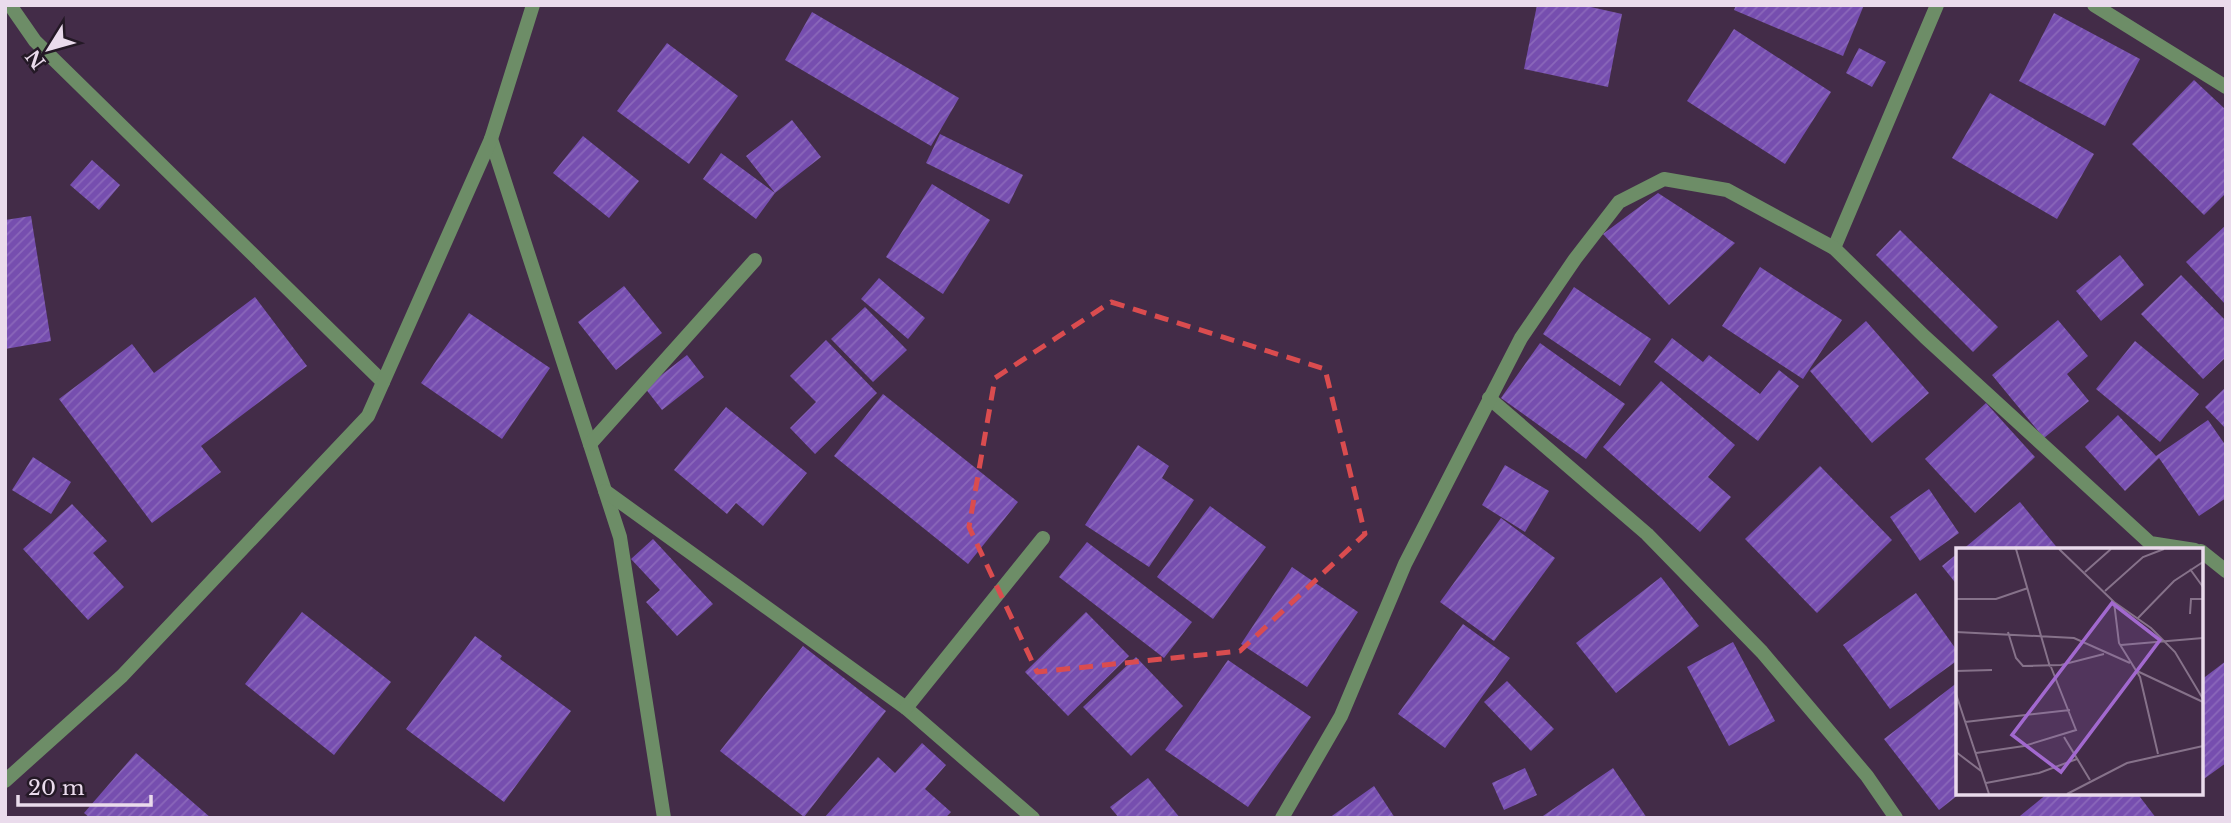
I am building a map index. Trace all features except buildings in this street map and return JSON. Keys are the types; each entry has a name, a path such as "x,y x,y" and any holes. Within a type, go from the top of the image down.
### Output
{"street":[{"path":"10,5 35,41 383,382"},
{"path":"1834,248 1937,5"},
{"path":"2094,5 2226,87"},
{"path":"5,781 122,676 368,416 491,139 531,7"},
{"path":"491,139 621,537 664,818"},
{"path":"1282,818 1341,716 1405,564 1521,338 1575,259 1619,202 1664,179 1727,190 1834,248 1925,337 2150,544 2180,548"},
{"path":"590,444 755,260"},
{"path":"1489,398 1647,534 1752,642 1867,776 1896,818"},
{"path":"605,491 906,708 1033,818"},
{"path":"906,708 1043,538"},
{"path":"2203,553 2226,571"}],"highlighted area":[{"path":"1111,302 1325,369 1365,534 1240,651 1037,672 969,527 995,378"}]}
